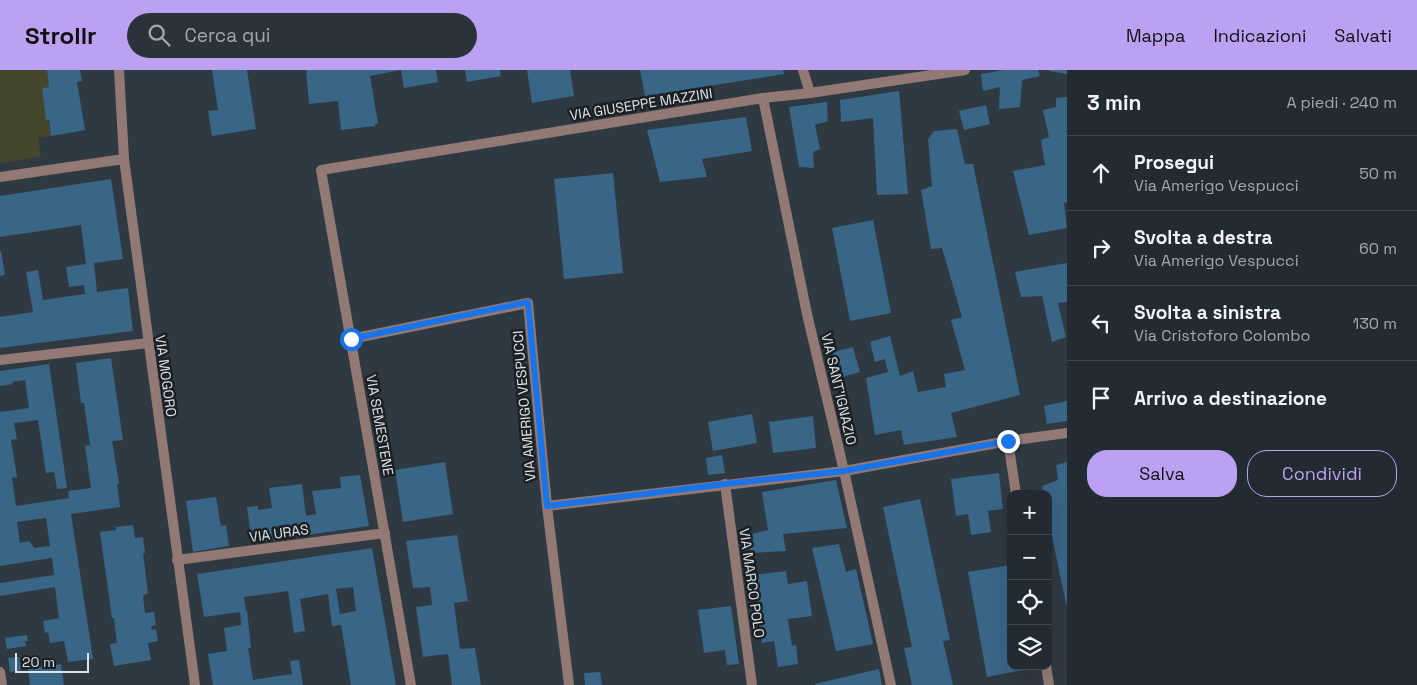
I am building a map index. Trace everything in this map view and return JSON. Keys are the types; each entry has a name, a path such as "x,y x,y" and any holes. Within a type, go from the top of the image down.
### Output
{"street":[{"name":"VIA MOGORO","path":"119,70 124,159 194,685"},
{"path":"804,70 810,92"},
{"name":"VIA GIUSEPPE MAZZINI","path":"321,170 763,98 965,70"},
{"name":"VIA SANT'IGNAZIO","path":"763,98 807,314 891,685"},
{"path":"0,177 124,159"},
{"name":"VIA SEMESTENE","path":"321,170 411,685"},
{"name":"VIA AMERIGO VESPUCCI","path":"351,339 528,302 547,506 569,685"},
{"path":"0,360 148,343"},
{"path":"547,506 844,471 1008,441 1067,433"},
{"path":"1008,441 1015,490"},
{"name":"VIA MARCO POLO","path":"725,484 752,685"},
{"name":"VIA URAS","path":"178,560 385,533"},
{"path":"1047,670 1049,685"},
{"path":"0,672 2,685"}],"green space":[{"path":"0,70 47,70 49,87 42,88 51,136 38,138 41,157 0,163"}],"building":[{"path":"47,70 80,70 82,81 77,82 85,130 51,136 49,120 46,120 42,88 49,87"},
{"path":"212,70 247,70 256,129 212,136 208,111 218,110"},
{"path":"306,70 401,70 370,76 378,123 375,126 341,130 338,101 309,104"},
{"path":"401,70 436,70 438,82 404,88"},
{"path":"465,70 500,70 501,76 467,82"},
{"path":"527,70 570,70 574,96 532,103"},
{"path":"640,70 783,70 784,74 645,96"},
{"path":"1003,70 1038,70 1040,76 1022,80 1020,107 999,109 1000,87 983,91 981,74"},
{"path":"1067,70 1067,74 1049,71"},
{"path":"899,91 908,194 877,195 873,118 841,122 840,100"},
{"path":"1067,97 1067,202 1064,203 1067,228 1029,235 1013,171 1045,165 1041,140 1049,137 1043,110 1056,107 1056,98"},
{"path":"827,102 828,121 815,125 820,149 813,152 814,168 799,167 789,107"},
{"path":"986,105 990,124 964,130 959,111"},
{"path":"746,117 752,151 702,159 707,177 660,182 647,130"},
{"path":"957,129 965,164 973,164 1020,395 951,413 957,437 904,445 901,430 875,435 866,378 888,372 885,359 875,362 870,342 890,336 900,376 913,371 918,392 946,387 944,374 965,370 951,320 962,317 942,248 931,249 921,190 932,186 928,139 934,131"},
{"path":"613,173 623,273 564,279 554,179"},
{"path":"111,179 123,259 94,263 97,292 128,288 133,331 0,348 0,317 33,312 26,272 38,270 43,300 85,294 84,285 69,287 66,267 86,264 81,225 0,237 0,196"},
{"path":"873,220 891,313 850,321 832,228"},
{"path":"0,251 5,275 0,276"},
{"path":"1067,263 1067,302 1058,303 1066,337 1052,342 1042,296 1021,297 1015,272"},
{"path":"853,347 860,372 839,378 833,352"},
{"path":"111,358 123,440 112,441 119,484 117,484 120,507 71,514 93,659 68,662 64,641 50,643 48,632 45,633 43,621 59,618 55,587 0,596 0,583 54,575 52,558 0,566 0,412 29,408 25,380 0,386 0,371 49,364 67,488 57,489 54,472 46,473 38,420 14,423 17,439 11,440 17,477 12,478 16,506 69,498 68,491 91,488 85,446 90,445 84,403 81,403 76,363","holes":["46,518 50,546 34,548 29,541 20,543 17,522"]},
{"path":"1067,401 1067,421 1047,424 1044,406"},
{"path":"752,414 757,443 713,451 708,422"},
{"path":"813,416 816,448 773,453 769,422"},
{"path":"722,455 725,473 708,475 706,458"},
{"path":"445,462 453,514 403,522 395,470"},
{"path":"1067,462 1067,604 1052,536 1052,490 1042,490 1042,486 1058,480 1056,465"},
{"path":"999,473 1003,509 988,511 991,532 971,535 968,514 956,516 951,479"},
{"path":"360,475 369,526 252,543 247,507 258,506 258,510 272,508 269,488 302,484 306,516 316,514 312,491 341,488 340,477"},
{"path":"836,480 847,528 783,534 786,551 750,553 748,535 768,530 762,492"},
{"path":"216,497 221,526 226,525 229,546 193,552 186,501"},
{"path":"920,499 950,640 943,641 953,685 912,685 904,648 912,647 883,507"},
{"path":"133,525 135,538 143,537 148,593 143,596 145,613 154,612 156,625 151,626 152,630 156,629 158,641 148,643 151,660 114,666 110,644 117,643 100,532 116,530 116,527"},
{"path":"457,535 468,601 454,603 460,649 475,648 481,685 452,685 448,654 423,657 416,607 432,605 430,587 413,588 406,541"},
{"path":"839,544 846,572 856,569 873,644 836,651 812,548"},
{"path":"372,548 396,685 351,685 341,625 332,626 328,594 300,599 305,631 294,633 288,591 244,597 247,610 251,648 248,648 253,680 292,674 290,661 299,660 303,685 213,685 208,654 227,651 224,628 241,625 240,612 204,617 197,574","holes":["353,587 356,611 340,614 336,589"]},
{"path":"1007,566 1007,670 1024,670 987,677 968,572"},
{"path":"786,571 788,584 807,581 812,616 788,619 792,646 796,645 798,664 778,667 774,641 762,643 753,575"},
{"path":"731,606 739,664 727,665 725,650 704,653 698,610"},
{"path":"27,635 28,641 25,641 26,646 7,649 5,638"},
{"path":"19,657 21,670 10,672 8,658"},
{"path":"61,664 64,685 30,685 28,669"},
{"path":"879,669 882,685 815,685 815,684"},
{"path":"600,672 602,685 585,685 584,673"}],"route":[{"path":"351,339 528,302 547,506 844,471 1008,441"}]}
